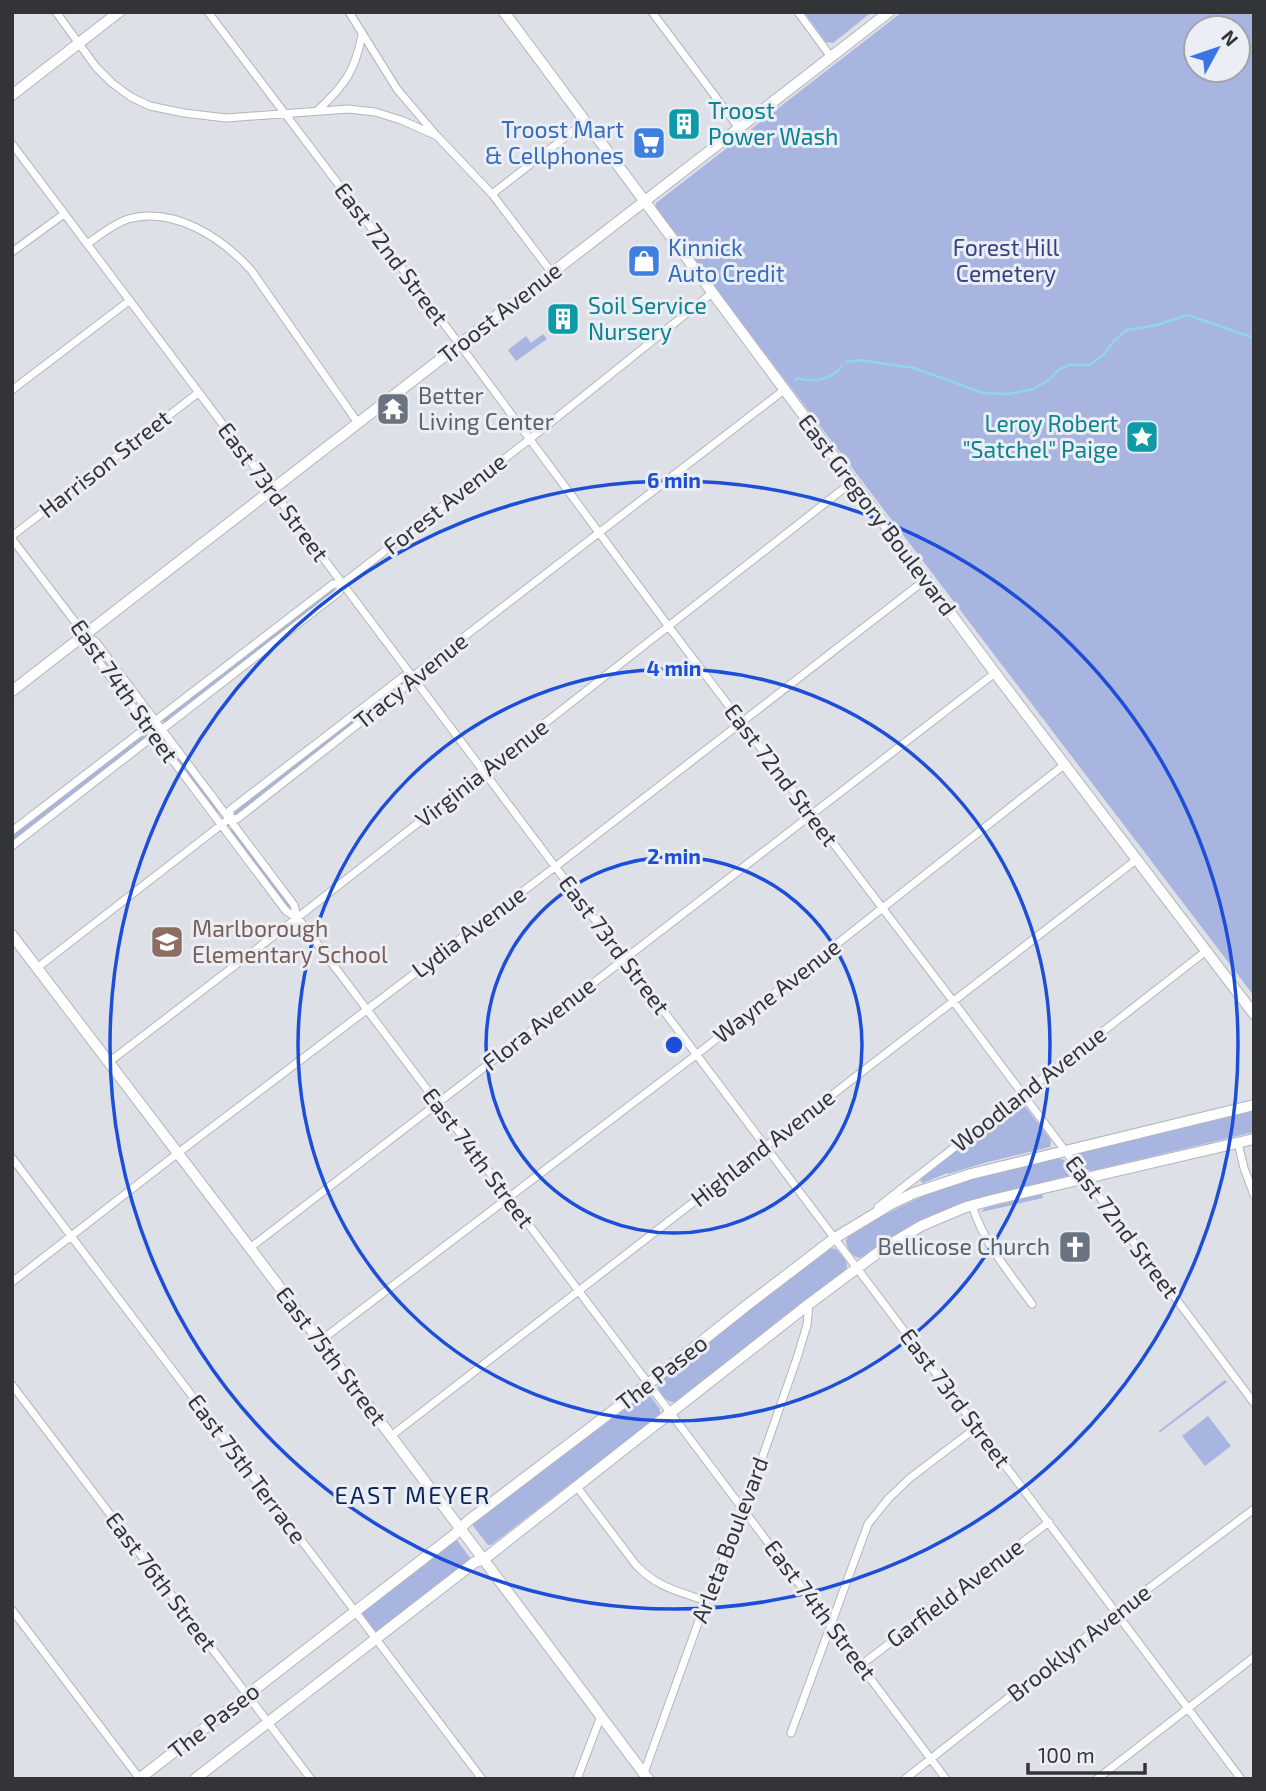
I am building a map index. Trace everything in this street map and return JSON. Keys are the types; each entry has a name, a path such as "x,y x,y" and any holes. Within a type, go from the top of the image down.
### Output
{"main road":[{"path":"12,96 119,12"},
{"name":"East Gregory Boulevard","path":"504,12 925,580 1254,1014"},
{"name":"Troost Avenue","path":"12,691 889,12"},
{"name":"East 75th Street","path":"12,935 646,1776"},
{"name":"The Paseo","path":"140,1779 454,1535 468,1521 853,1226 891,1204 947,1181 1254,1105"},
{"name":"The Paseo","path":"195,1779 475,1562 483,1560 809,1304 884,1248 920,1226 972,1205 1254,1139"}],"street":[{"path":"56,12 112,83 131,97 150,106 226,118 348,109 375,112 437,136"},
{"name":"East 72nd Street","path":"208,12 1254,1403"},
{"path":"349,12 397,89 492,194 552,273"},
{"path":"652,12 739,128"},
{"path":"798,12 831,57"},
{"path":"317,110 337,92 349,76 358,55 362,34"},
{"path":"492,194 585,121"},
{"name":"East 73rd Street","path":"12,144 1241,1779"},
{"path":"12,252 64,214"},
{"path":"87,244 114,225 155,215 172,218 223,243 251,270 358,423"},
{"name":"Forest Avenue","path":"342,583 530,439 712,293"},
{"path":"12,390 129,301"},
{"name":"Tracy Avenue","path":"37,968 230,818 237,818 409,684 412,677 784,390"},
{"name":"Harrison Street","path":"12,537 198,393"},
{"name":"Virginia Avenue","path":"109,1062 297,918 852,482"},
{"name":"East 74th Street","path":"12,537 85,635 87,646 147,727 286,911 297,918 367,1010 946,1779"},
{"name":"Lydia Avenue","path":"12,1282 925,580"},
{"path":"12,831 333,584 342,583 340,592 12,846"},
{"path":"85,635 96,642 230,818 294,905 297,918"},
{"name":"Flora Avenue","path":"250,1248 995,673"},
{"name":"Wayne Avenue","path":"320,1341 696,1055 1064,765"},
{"name":"Highland Avenue","path":"391,1436 1136,860"},
{"name":"Woodland Avenue","path":"853,1226 1206,951"},
{"path":"1238,1143 1254,1195"},
{"name":"East 75th Terrace","path":"12,1158 482,1779"},
{"path":"972,1205 984,1237 1032,1304"},
{"name":"Arleta Boulevard","path":"646,1776 706,1601 744,1510 797,1358 807,1325 809,1304"},
{"name":"East 76th Street","path":"12,1385 311,1779"},
{"path":"791,1733 868,1524 910,1478 977,1427"},
{"path":"577,1487 647,1577 663,1586 706,1601"},
{"name":"Brooklyn Avenue","path":"905,1779 1116,1613 1254,1509"},
{"name":"Garfield Avenue","path":"861,1665 1049,1522"},
{"path":"12,1610 140,1779"},
{"path":"1097,1779 1254,1657"},
{"path":"577,1779 601,1716"}],"green space":[{"path":"804,12 872,12 833,43 826,42"},
{"name":"Forest Hill Cemetery","path":"902,12 1254,12 1254,996 655,209 656,203"},
{"path":"543,334 547,339 516,361 508,350 526,336 531,343"},
{"path":"332,588 333,592 168,721 163,722 162,720"},
{"path":"400,682 404,685 233,816 235,810"},
{"path":"144,733 148,737 12,842 12,835"},
{"path":"161,735 219,810 218,813 214,811"},
{"path":"234,829 289,907 232,835"},
{"path":"1018,1103 1024,1105 1051,1140 1050,1147 921,1182 920,1178"},
{"path":"1254,1111 1254,1132 1091,1171 1085,1169 1076,1158 1079,1153"},
{"path":"1056,1158 1068,1163 1072,1175 956,1205 915,1223 860,1258 852,1254 847,1246 846,1240 850,1235 921,1197 977,1178"},
{"path":"1042,1194 1043,1198 981,1212 985,1208"},
{"path":"829,1248 836,1249 845,1259 845,1272 675,1402 662,1395 657,1381"},
{"path":"1225,1380 1227,1382 1159,1433 1159,1431"},
{"path":"643,1392 648,1393 660,1409 660,1415 488,1545 473,1523"},
{"path":"1208,1416 1231,1446 1205,1466 1182,1436"},
{"path":"456,1539 471,1559 377,1631 373,1630 362,1613"}],"waterway":[{"path":"847,362 859,360 914,368 983,393 1008,394 1033,389 1069,365 1090,365 1127,330 1157,325 1188,315 1254,338"},
{"path":"795,380 822,379 842,366"}],"place":[{"name":"Troost Power Wash","path":"684,124"},
{"name":"Troost Mart & Cellphones","path":"649,143"},
{"name":"Kinnick Auto Credit","path":"644,261"},
{"name":"Soil Service Nursery","path":"563,319"},
{"name":"Better Living Center","path":"393,409"},
{"name":"Leroy Robert \"Satchel\" Paige","path":"1142,437"},
{"name":"Marlborough Elementary School","path":"167,942"},
{"name":"Bellicose Church","path":"1075,1247"}],"district":[{"name":"EAST MEYER","path":"413,1496"}]}
